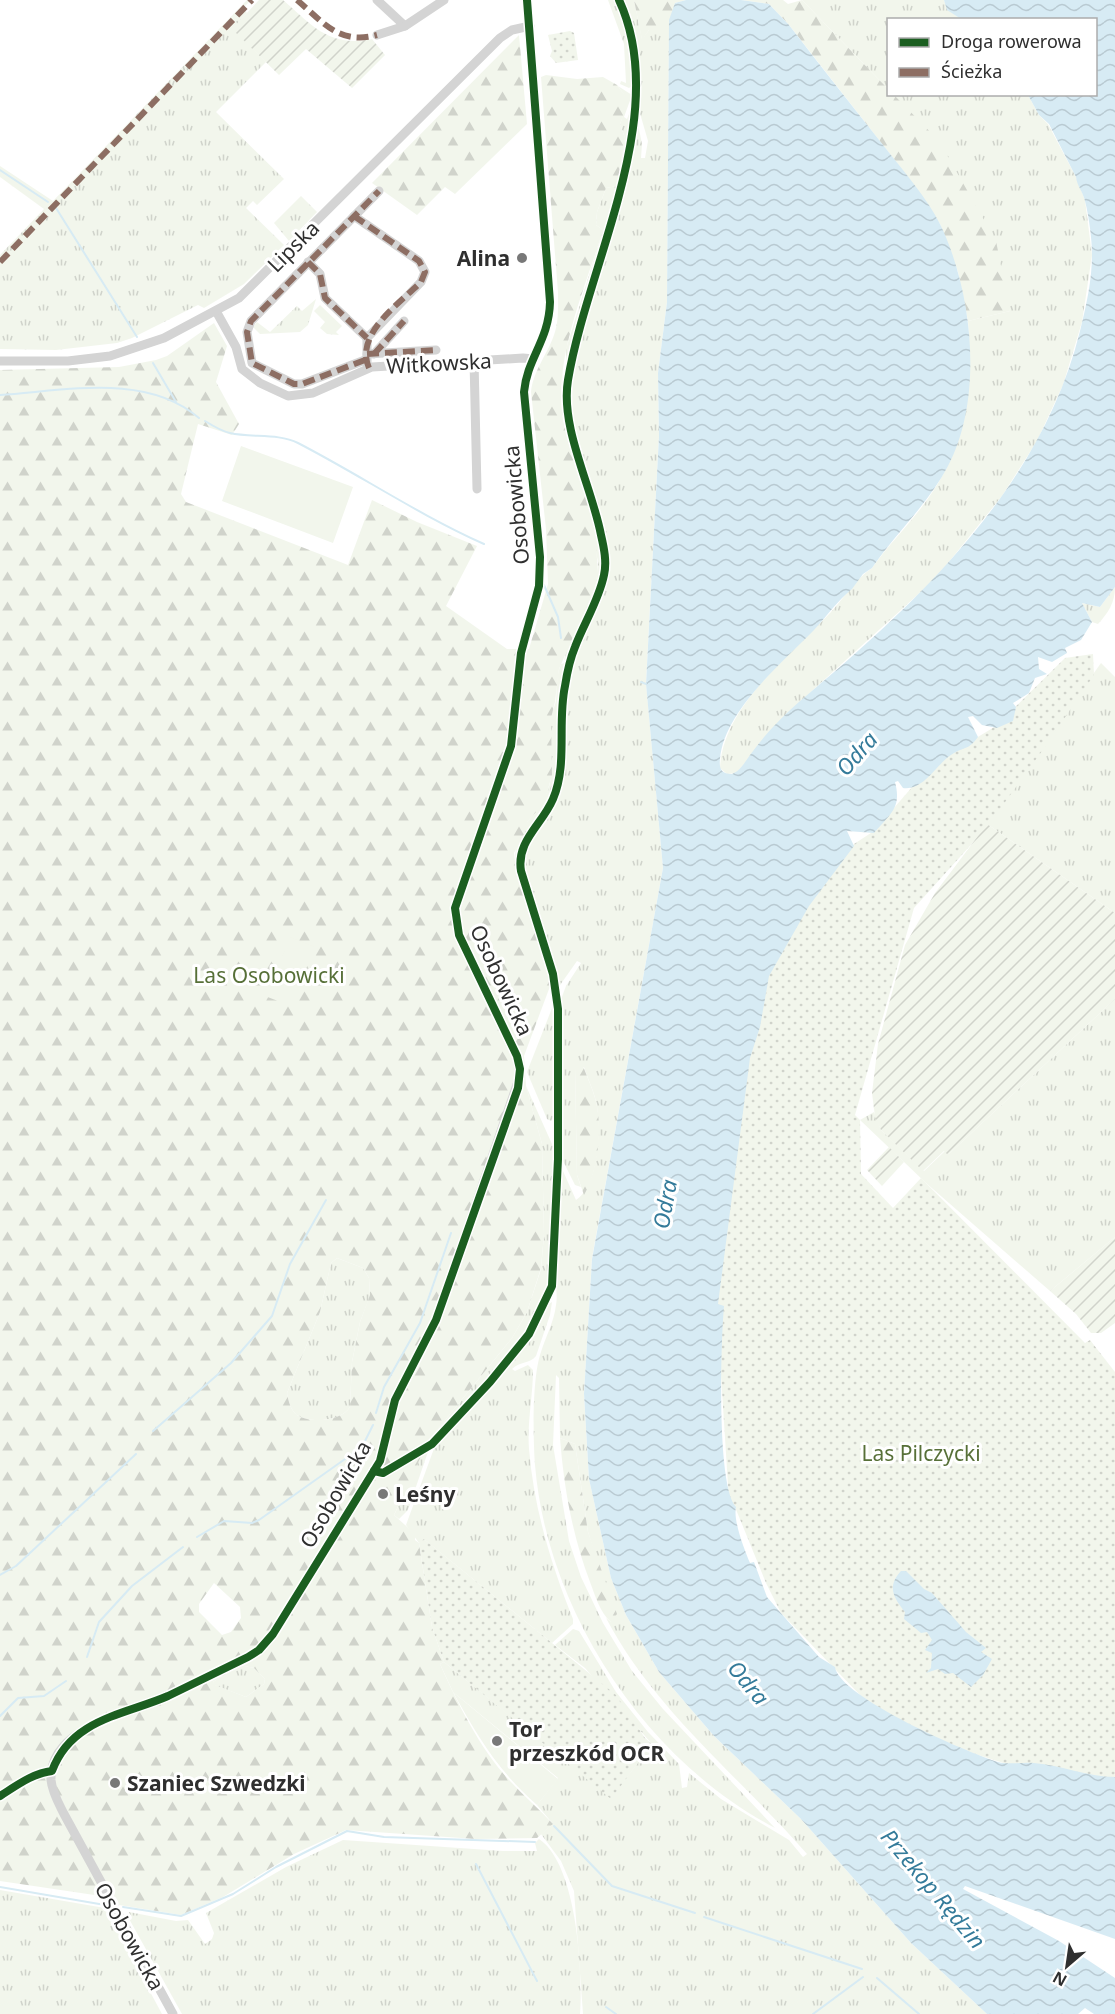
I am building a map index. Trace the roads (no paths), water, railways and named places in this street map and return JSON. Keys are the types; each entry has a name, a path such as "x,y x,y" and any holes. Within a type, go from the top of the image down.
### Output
{"street":[{"path":"377,0 405,26"},
{"path":"377,35 405,26 444,0"},
{"name":"Osobowicka","path":"173,2014 64,1814 54,1792 52,1771 66,1746 90,1724 166,1696 248,1657 259,1650 273,1634 380,1461 395,1400 434,1327 520,1076 519,1061 459,935 455,908 511,746 521,653 539,586 539,540 524,399 525,381 548,329 550,302 528,0"},
{"name":"Lipska","path":"0,361 68,361 110,356 147,345 216,311 253,286 505,34 520,26 530,26"},
{"path":"379,191 249,324 246,332 251,361 294,384 302,384 369,359 436,350"},
{"path":"354,216 419,261 425,272 421,282 367,338"},
{"path":"308,262 320,274 325,298 367,338 369,359"},
{"name":"Witkowska","path":"216,311 236,347 242,369 252,378 282,394 294,397 313,393 369,359 534,359"},
{"path":"369,359 404,321"},
{"path":"474,360 477,489"}],"water":[{"path":"686,0 741,0 769,4 789,25 935,214 951,251 960,281 967,313 970,345 967,409 959,439 948,466 931,493 872,568 863,574 852,589 756,689 743,706 724,741 720,759 722,770 732,774 742,766 779,721 856,653 938,574 975,531 1009,485 1039,437 1063,386 1080,331 1092,264 1091,235 1086,207 1076,177 1049,124 1039,115 1029,96 1097,96 1097,18 959,18 947,10 944,0 1115,0 1115,587 1100,607 1082,603 1092,622 1081,640 1065,648 1067,653 1052,662 1038,657 1039,669 1047,674 1035,678 1029,693 1013,703 1016,707 1013,721 997,728 982,725 973,716 968,717 978,737 972,744 948,757 918,785 903,788 898,781 895,782 896,805 874,833 847,831 854,846 809,906 769,976 760,1027 750,1058 718,1304 724,1306 721,1411 725,1472 730,1494 736,1507 736,1519 742,1543 750,1563 754,1562 767,1597 819,1657 835,1667 842,1679 858,1693 880,1708 934,1736 998,1762 1044,1764 1094,1775 1115,1777 1115,1939 965,1886 963,1889 1059,1941 1115,1978 1115,2014 1094,2014 1085,2008 1078,2014 987,2014 911,1943 801,1819 714,1736 659,1672 626,1615 611,1578 589,1479 584,1394 592,1259 663,868 646,684 659,436 658,373 667,302 669,20 675,3"},
{"path":"901,1571 906,1571 924,1589 932,1593 966,1632 986,1648 981,1652 992,1659 983,1675 971,1687 953,1673 945,1674 938,1669 926,1673 931,1668 932,1653 925,1650 932,1640 927,1632 921,1633 904,1619 905,1612 893,1592 894,1582"}],"waterway":[{"path":"0,170 48,202"},
{"path":"56,208 137,337"},
{"path":"153,363 176,402"},
{"path":"0,395 77,388 130,389 155,394 178,404 199,418"},
{"path":"205,421 230,433 282,438 298,443 436,520 484,544"},
{"path":"544,585 558,617 561,638"},
{"path":"641,682 646,684"},
{"path":"153,1431 231,1363 272,1316 290,1264 326,1200"},
{"path":"376,1413 384,1387 420,1323 451,1233"},
{"path":"197,1537 224,1521 252,1523 259,1520 362,1447 373,1425"},
{"path":"0,1575 16,1566 136,1454"},
{"path":"87,1657 99,1622 132,1586 183,1547"},
{"path":"0,1716 18,1698 44,1696 66,1681"},
{"path":"554,1826 612,1886 695,1913"},
{"path":"123,1907 181,1916 233,1894 276,1867 347,1831 384,1837 535,1842"},
{"path":"476,1864 537,1981"},
{"path":"0,1887 105,1905"},
{"path":"704,1917 862,1969"},
{"path":"813,2014 863,1977"},
{"path":"877,1978 919,2014"},
{"path":"606,2007 616,2014"}],"place":[{"name":"Alina","path":"522,258"},
{"name":"Leśny","path":"383,1494"},
{"name":"Tor przeszkód OCR","path":"497,1741"},
{"name":"Szaniec Szwedzki","path":"115,1783"}],"water label":[{"name":"Odra","path":"856,753"},
{"name":"Odra","path":"664,1204"},
{"name":"Odra","path":"749,1682"},
{"name":"Przekop Rędzin","path":"934,1888"}],"park label":[{"name":"Las Osobowicki","path":"269,975"},
{"name":"Las Pilczycki","path":"921,1453"}]}
